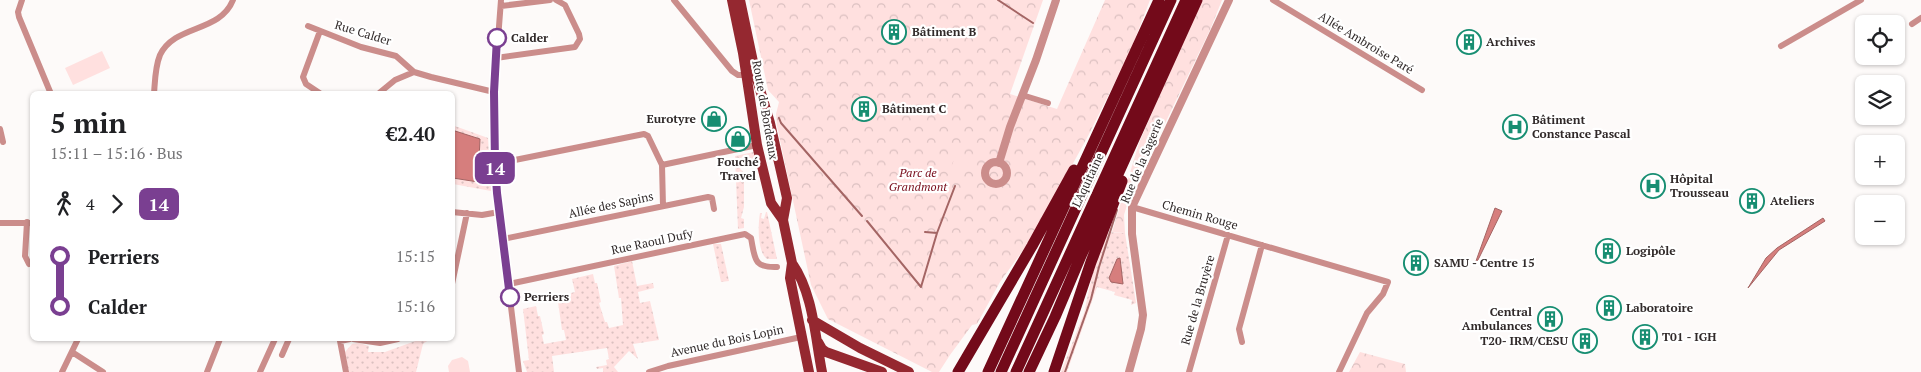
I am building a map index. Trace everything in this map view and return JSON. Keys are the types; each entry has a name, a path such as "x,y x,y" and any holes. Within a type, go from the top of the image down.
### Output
{"highway":[{"path":"988,372 1159,0"},
{"name":"L'Aquitaine","path":"1001,372 1171,0"},
{"name":"L'Aquitaine","path":"1016,372 1186,0"},
{"path":"1029,372 1197,0"},
{"path":"1054,372 1091,262 1132,156 1145,113"},
{"path":"958,372 1032,246 1083,154 1103,123"}],"main road":[{"name":"Route de Bordeaux","path":"732,0 757,145 770,203 783,220"},
{"name":"Route de Bordeaux","path":"740,0 756,76 770,123 787,198 783,220 792,263"},
{"path":"792,263 802,277 822,372"},
{"path":"792,263 790,278 808,372"},
{"path":"812,320 909,372"},
{"path":"802,337 832,332"},
{"path":"815,336 822,349 882,372"},
{"path":"822,372 829,360 838,356"}],"street":[{"path":"22,0 19,8 19,17 50,91"},
{"path":"154,91 158,60 165,47 181,34 219,18 228,9 233,0"},
{"path":"519,372 499,212 495,164 494,92 496,58 501,3 550,0"},
{"path":"496,58 576,47 580,39 579,34 565,5 556,0"},
{"path":"674,0 735,73 746,75"},
{"path":"999,163 1002,149 1056,0"},
{"name":"Rue de la Sagerie","path":"1129,372 1143,315 1132,234 1132,207 1230,0"},
{"name":"Allée Ambroise Paré","path":"1273,0 1422,90"},
{"path":"1781,46 1861,0"},
{"path":"1912,24 1921,18"},
{"name":"Rue Calder","path":"308,26 361,47 396,56 402,59 414,72 494,92"},
{"path":"316,91 306,84 303,77 320,31"},
{"path":"382,91 395,80 414,72"},
{"path":"1022,95 1048,103"},
{"path":"0,129 3,142"},
{"path":"495,164 644,134 648,136 662,165 663,206"},
{"path":"662,165 757,145"},
{"name":"Allée des Sapins","path":"503,239 710,197 712,198 714,209"},
{"name":"Chemin Rouge","path":"1132,207 1388,282 1383,294 1367,313 1339,372"},
{"path":"455,212 482,215 499,212"},
{"path":"455,270 467,214"},
{"path":"0,224 30,222 25,256 29,264"},
{"name":"Rue Raoul Dufy","path":"509,284 745,234 751,238 758,264 763,267 777,267"},
{"name":"Rue de la Bruyère","path":"1189,372 1228,235"},
{"path":"1242,342 1238,329 1262,245"},
{"name":"Avenue du Bois Lopin","path":"649,372 802,337"},
{"path":"62,372 77,341"},
{"path":"208,372 219,341"},
{"path":"260,372 274,341"},
{"path":"282,356 288,341"},
{"path":"340,341 346,372"},
{"path":"366,341 380,343 389,341"},
{"path":"72,352 103,372"}],"green space":[{"name":"Parc de Grandmont","path":"749,0 1043,0 1010,94 1057,109 1105,0 1150,0 1130,52 1088,136 1034,235 1000,282 977,324 972,325 939,372 932,372 828,319 811,285 777,126 776,114 779,102 768,90"},
{"path":"1201,0 1222,0 1210,30 1129,198 1124,215 1125,233 1112,232 1139,143"},
{"path":"102,51 110,68 73,85 65,68"},
{"path":"455,126 488,138 491,191 455,184"},
{"path":"754,152 756,162 744,155 739,161 743,164 740,169 750,177 744,178 744,207 741,218 744,219 744,228 738,229 735,156"},
{"path":"956,155 970,160 961,183 947,177"},
{"path":"766,212 777,259 767,259 761,250 760,213 762,213 761,218 764,219"},
{"path":"1106,232 1125,233 1136,303 1131,305 1132,300 1114,295 1115,292 1097,287 1067,372 1061,372 1084,313 1092,276"},
{"path":"713,244 721,244 729,281 721,282"},
{"path":"632,261 637,286 653,283 654,288 638,292 640,303 650,301 659,340 633,344 638,359 629,351 614,367 618,372 603,372 603,368 597,369 596,367 607,365 606,360 609,359 607,348 552,356 554,372 527,372 523,361 529,360 523,309 536,306 544,334 542,335 544,344 566,340 564,330 562,330 558,302 564,301 563,298 571,296 571,293 575,292 572,279 593,274 595,283 597,283 601,302 599,303 605,322 607,322 609,328 623,325 621,298 619,298 614,266"},
{"path":"415,341 427,341 423,344 416,372 349,372 345,352 352,344 359,343 369,346 368,352 385,352"},
{"path":"1360,352 1405,364 1406,372 1349,372"},
{"path":"462,357 468,361 470,372 449,372 448,366 452,360"}],"shaded area":[{"path":"455,131 480,139 478,182 455,178"},
{"path":"1495,208 1502,211 1476,261"},
{"path":"1823,218 1825,221 1779,250 1748,288 1766,258 1777,248"},
{"path":"1120,258 1123,284 1111,282 1109,278 1117,259"}],"waterway":[{"path":"998,0 1033,23"},
{"path":"779,118 781,123 862,216"},
{"path":"925,232 937,233 955,186"},
{"path":"1065,372 1091,299 1117,210"},
{"path":"867,221 921,287 937,233"}],"bus line":[{"name":"14","path":"497,38 494,92 495,164 510,297"}],"place":[{"name":"Bâtiment B","path":"894,32"},
{"name":"Calder","path":"497,38"},
{"name":"Archives","path":"1469,42"},
{"name":"Bâtiment C","path":"864,109"},
{"name":"Eurotyre","path":"714,119"},
{"name":"Bâtiment Constance Pascal","path":"1515,127"},
{"name":"Fouché Travel","path":"738,139"},
{"name":"Hôpital Trousseau","path":"1653,186"},
{"name":"Ateliers","path":"1752,201"},
{"name":"Logipôle","path":"1608,251"},
{"name":"SAMU - Centre 15","path":"1416,263"},
{"name":"Perriers","path":"510,297"},
{"name":"Laboratoire","path":"1609,308"},
{"name":"Central Ambulances","path":"1550,319"},
{"name":"T01 - IGH","path":"1645,337"},
{"name":"T20- IRM/CESU","path":"1585,341"}]}
